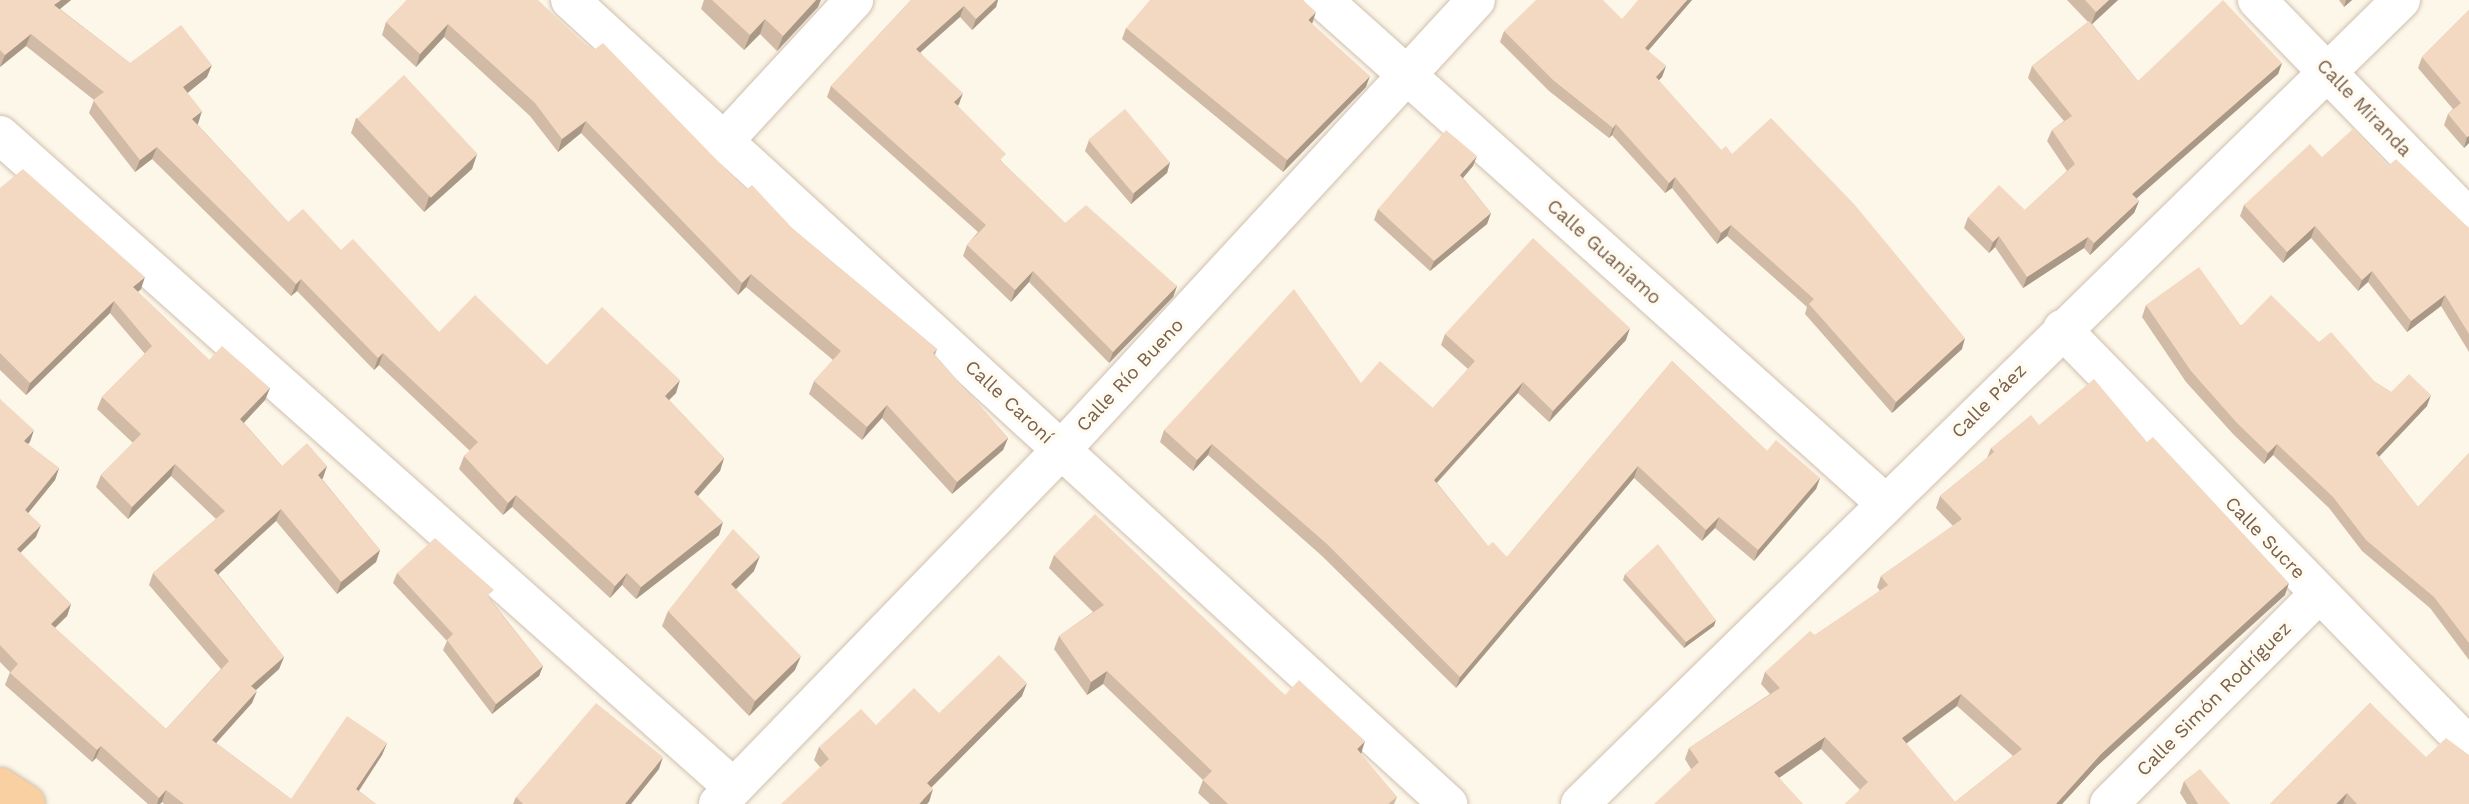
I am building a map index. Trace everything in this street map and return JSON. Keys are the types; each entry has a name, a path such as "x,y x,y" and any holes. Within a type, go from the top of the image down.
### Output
{"highway":[{"path":"0,787 26,804"}],"street":[{"name":"Calle Caroní","path":"570,0 1448,804"},
{"path":"724,141 854,0"},
{"name":"Calle Guaniamo","path":"1323,0 1885,503"},
{"name":"Calle Río Bueno","path":"726,796 1061,450 1476,0"},
{"name":"Calle Miranda","path":"2257,0 2469,218"},
{"name":"Calle Páez","path":"1580,804 2400,0"},
{"path":"0,135 726,796"},
{"name":"Calle Sucre","path":"2062,329 2469,746"},
{"name":"Calle Simón Rodríguez","path":"2109,804 2320,593"}],"building":[{"path":"0,0 61,0 54,5 130,63 181,25 212,65 183,87 202,111 192,119 288,222 303,209 341,250 353,239 439,332 475,295 547,365 602,307 680,380 665,396 724,458 694,492 723,522 641,587 627,573 615,586 516,495 508,503 464,456 478,442 383,353 378,358 301,279 296,284 157,147 140,160 93,100 104,92 31,34 5,55 0,50"},
{"path":"407,0 538,0 586,45 595,49 603,43 746,190 752,185 794,230 937,349 933,353 1008,438 957,482 887,405 867,427 814,381 841,351 751,274 742,283 586,121 562,139 535,103 448,24 420,54 386,22"},
{"path":"712,0 816,0 783,36 765,19 750,35"},
{"path":"911,0 996,0 976,19 964,6 916,49 963,93 954,102 1006,154 1000,160 1065,223 1086,205 1177,286 1113,352 1033,271 1015,290 967,245 986,225 831,86"},
{"path":"1150,0 1303,0 1316,12 1308,20 1370,76 1287,160 1126,28"},
{"path":"1536,0 1603,0 1622,19 1638,0 1687,0 1645,48 1666,66 1656,77 1721,150 1726,146 1732,154 1771,118 1854,204 1965,338 1896,402 1809,304 1814,299 1731,225 1721,233 1675,177 1669,183 1616,124 1613,128 1553,80 1504,31"},
{"path":"2085,0 2109,0 2096,12"},
{"path":"2223,0 2282,63 2132,194 2139,201 2094,243 2088,237 2027,277 1999,236 1993,242 1968,217 1999,185 2025,210 2075,164 2052,130 2072,116 2032,66 2089,21 2138,81"},
{"path":"2469,10 2467,137 2448,114 2461,103 2422,57"},
{"path":"404,75 478,154 431,198 357,119"},
{"path":"1125,109 1170,163 1133,193 1088,140"},
{"path":"2354,128 2388,166 2396,159 2469,228 2469,334 2445,295 2411,321 2372,271 2362,280 2315,226 2287,252 2244,205 2310,144 2322,157"},
{"path":"1446,130 1477,156 1460,175 1491,213 1434,261 1378,209"},
{"path":"23,169 145,277 133,287 209,360 222,346 270,388 240,419 282,466 307,443 327,466 318,475 380,550 341,582 281,509 214,570 284,657 251,686 257,691 212,740 291,799 347,716 387,743 356,789 376,804 184,804 166,790 159,798 101,746 97,750 10,673 18,664 0,645 0,399 34,430 24,441 59,468 25,510 41,525 17,549 71,604 51,624 166,729 229,661 153,573 225,511 175,464 132,507 101,475 141,434 102,397 152,346 114,301 30,383 0,353 0,188"},
{"path":"1533,238 1630,328 1553,411 1523,382 1434,480 1488,546 1493,542 1507,557 1672,361 1767,451 1776,440 1820,478 1758,550 1719,517 1706,530 1638,466 1460,677 1327,544 1212,444 1197,460 1164,430 1294,289 1361,383 1380,361 1433,408 1475,361 1445,334"},
{"path":"2199,267 2241,326 2271,295 2319,342 2331,332 2375,382 2391,392 2409,374 2431,395 2376,453 2418,507 2469,453 2469,643 2434,597 2366,540 2333,497 2277,444 2268,453 2191,371 2146,305"},
{"path":"2094,379 2147,442 2153,437 2289,583 2101,754 2056,804 1845,804 1868,782 1825,737 1774,772 1803,804 1654,804 1699,762 1689,748 1780,688 1765,672 1810,631 1815,635 1888,585 1881,576 1962,519 1940,496 1994,452 1991,448 2031,415 2039,425","holes":["1961,694 2022,749 1955,802 1902,738"]},
{"path":"1095,514 1285,695 1299,680 1365,741 1357,749 1397,797 1388,804 1228,804 1203,780 1212,771 1107,671 1091,682 1059,636 1104,605 1054,555"},
{"path":"733,529 760,556 731,584 801,656 755,701 668,611"},
{"path":"435,538 494,590 487,596 543,666 496,704 447,640 453,634 397,573"},
{"path":"1658,544 1716,620 1686,642 1625,574"},
{"path":"999,655 1027,683 927,783 933,789 919,804 781,804 829,759 819,747 861,709 876,725 914,688 939,713"},
{"path":"596,703 663,757 625,804 523,804 516,797"},
{"path":"2370,703 2426,757 2446,738 2469,755 2469,804 2357,804 2347,793 2336,804 2270,804"},
{"path":"2200,769 2230,804 2198,804 2184,781"}]}
